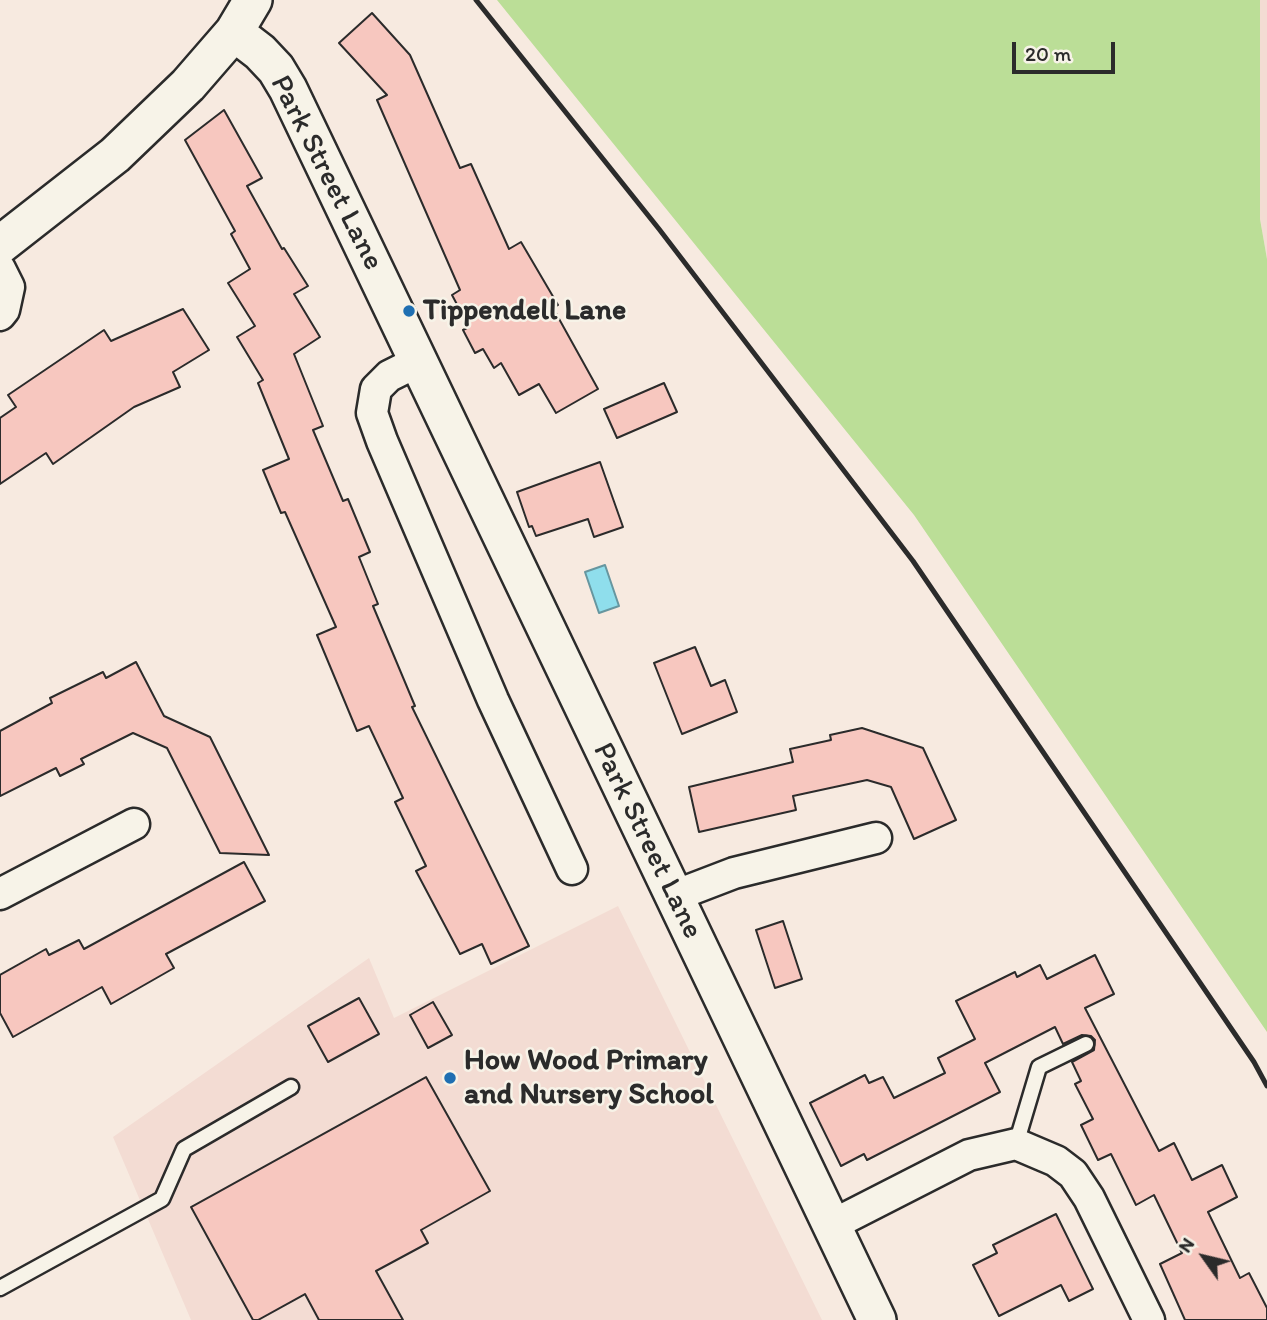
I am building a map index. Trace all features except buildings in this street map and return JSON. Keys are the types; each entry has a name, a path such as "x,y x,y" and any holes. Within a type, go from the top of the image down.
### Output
{"street":[{"path":"0,245 115,155 188,85 234,32 253,0"},
{"name":"Park Street Lane","path":"234,32 276,69 288,89 877,1320"},
{"path":"0,269 9,287 4,310 0,315"},
{"path":"419,361 388,376 376,389 373,413 382,442 493,700 572,869"},
{"path":"0,894 134,824"},
{"path":"674,896 734,873 876,838"},
{"path":"832,1224 968,1155 1016,1144 1056,1161 1073,1174 1089,1198 1149,1320"}],"lane":[{"path":"1016,1144 1039,1067 1086,1044"},
{"path":"0,1288 162,1199 184,1149 292,1087"}],"shaded area":[{"path":"1260,0 1267,0 1267,259 1260,219"},
{"name":"How Wood Primary and Nursery School","path":"618,906 822,1320 191,1320 113,1137 369,958 394,1018"}],"green space":[{"path":"497,0 1260,0 1260,219 1267,259 1267,1032 914,515"}],"water":[{"path":"605,565 619,606 599,613 585,572"}],"railway":[{"path":"476,0 659,229 913,561 1254,1062 1267,1086"}],"place":[{"name":"Tippendell Lane","path":"409,311"},
{"name":"How Wood Primary and Nursery School","path":"450,1078"}]}
